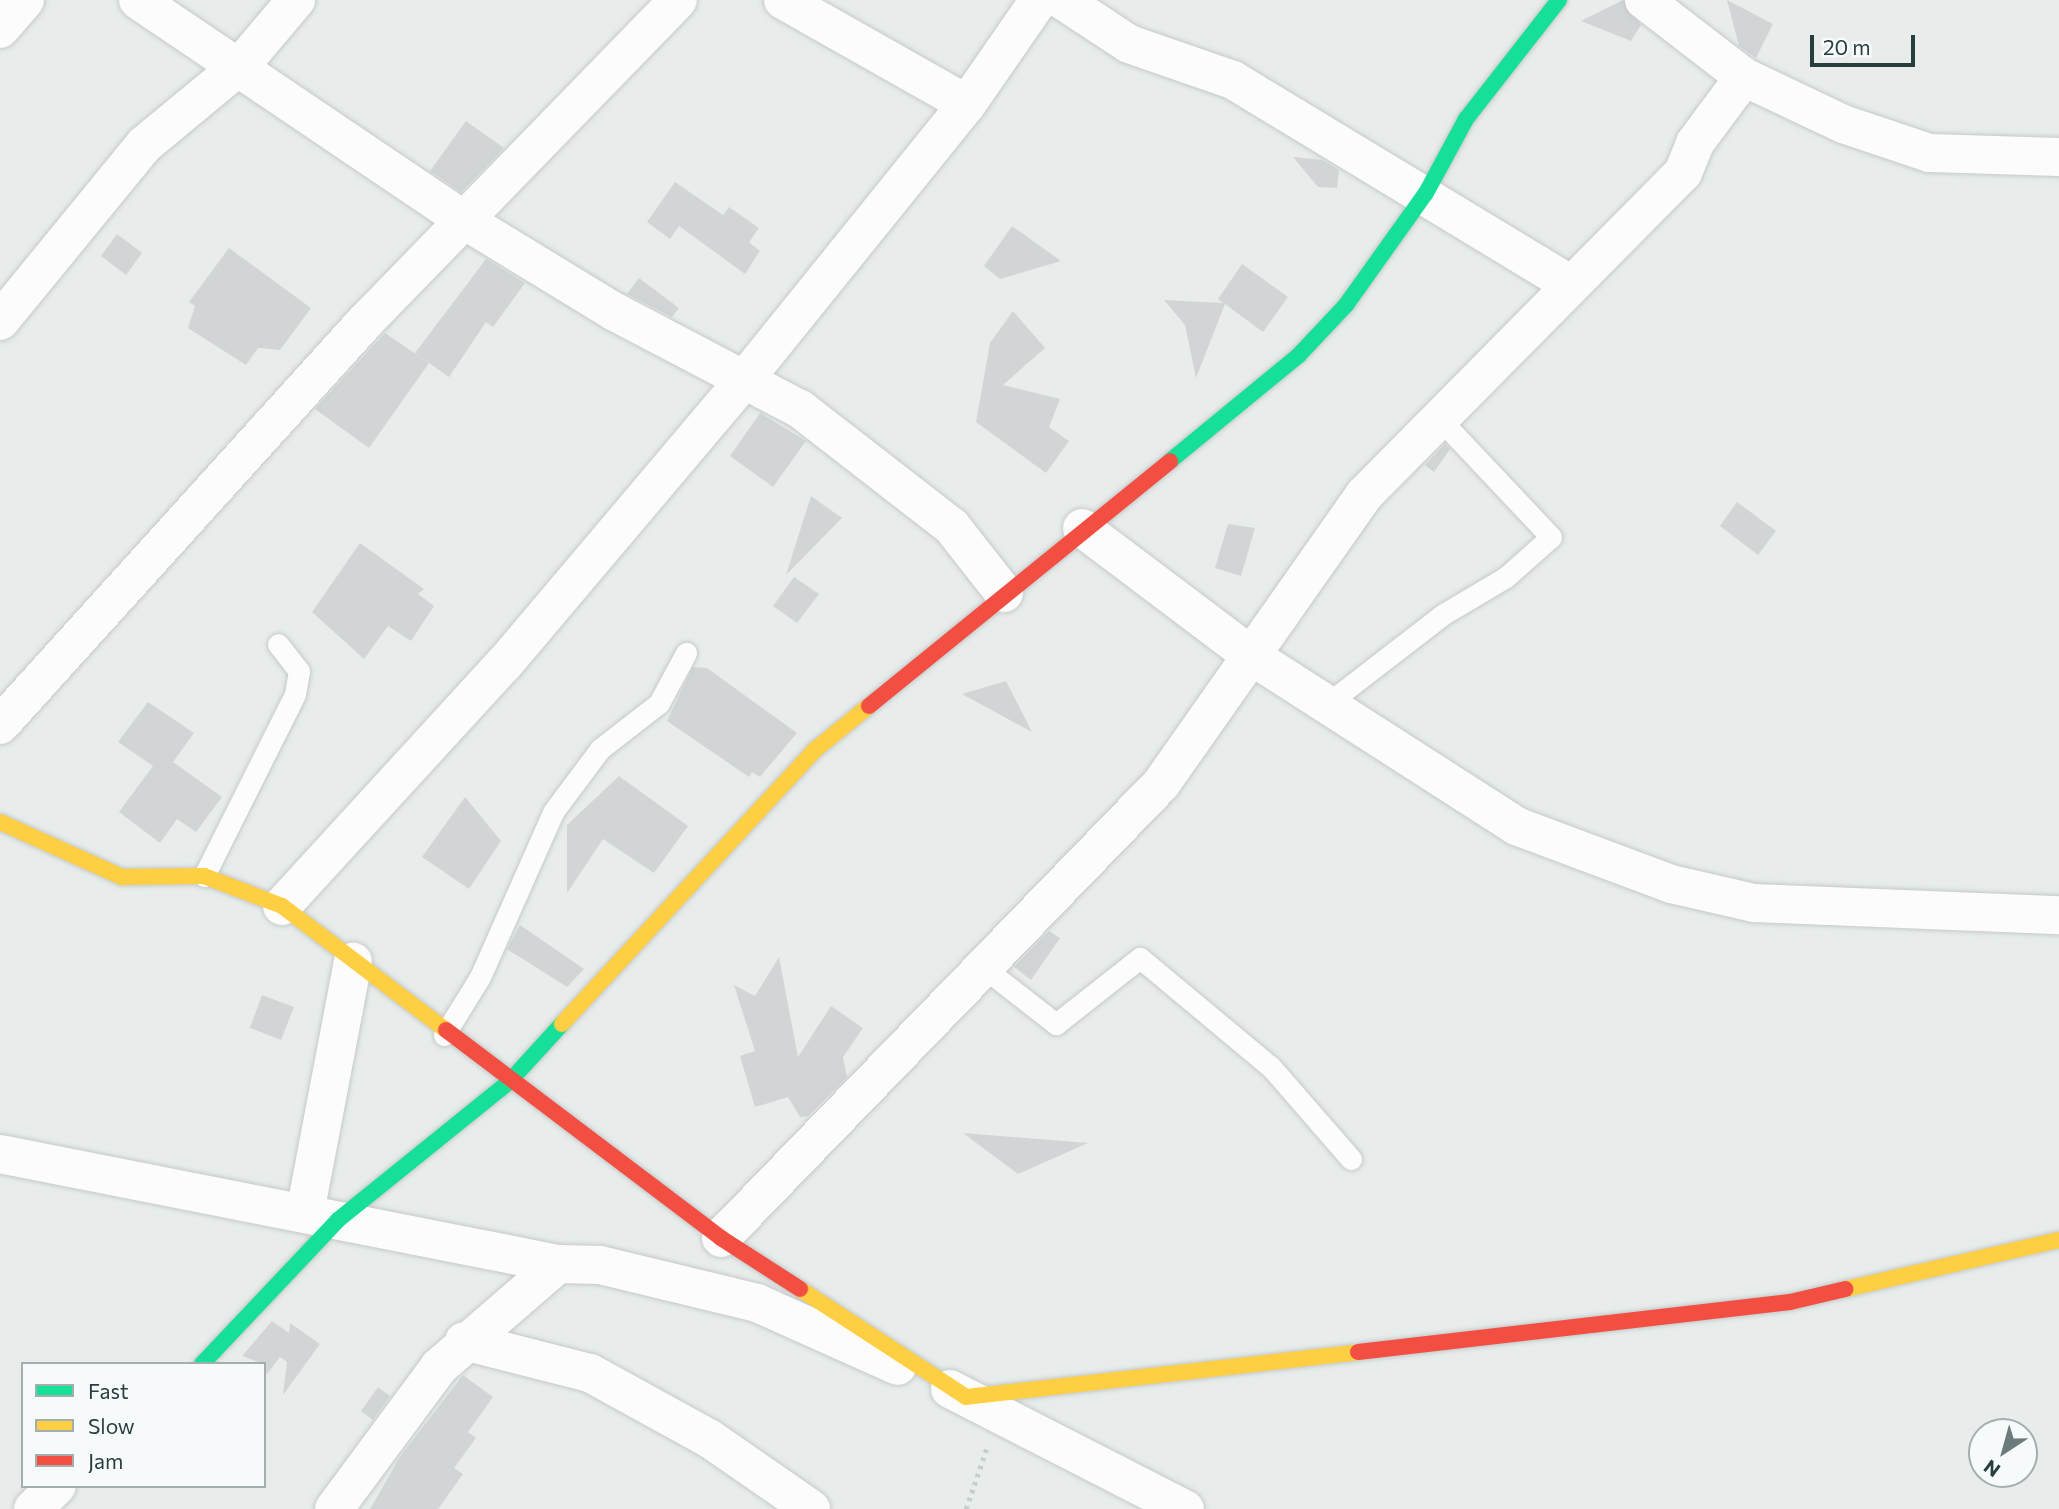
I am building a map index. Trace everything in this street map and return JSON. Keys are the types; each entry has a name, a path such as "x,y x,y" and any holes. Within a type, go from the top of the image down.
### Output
{"street":[{"path":"0,29 26,0"},
{"path":"138,0 242,64 464,219 615,313 746,379 881,467 952,527 1004,593"},
{"path":"0,321 144,145 242,64 296,0"},
{"path":"0,725 464,219 678,0"},
{"path":"783,0 967,104"},
{"path":"282,906 505,663 746,379 967,104 1039,0"},
{"path":"1062,0 1129,44 1233,80 1426,193 1568,283"},
{"path":"204,1362 322,1216 509,1082 816,749 1082,528 1298,356 1346,305 1426,193 1466,119 1559,0"},
{"path":"1644,0 1744,77 1843,124 1929,153 2059,157"},
{"path":"721,1238 1161,784 1253,657 1364,495 1437,416 1568,283 1683,173 1695,144 1744,77"},
{"path":"1082,528 1253,657 1516,826 1671,884 1754,903 2059,915"},
{"path":"1,830 122,877 204,876 282,906 444,1035 721,1238 981,1405 1790,1302 2059,1240"},
{"path":"322,1216 353,962"},
{"path":"0,1154 558,1264 600,1265 757,1303 981,1405 1185,1509"},
{"path":"334,1509 464,1341 558,1264"},
{"path":"464,1341 590,1373 710,1439 811,1509"}],"lane":[{"path":"1326,704 1442,615 1506,577 1551,537 1437,416"},
{"path":"204,876 295,694 299,671 278,644"},
{"path":"444,1035 480,977 553,812 600,749 659,703 686,653"},
{"path":"983,967 1056,1024 1140,958 1271,1067 1351,1159"}],"path":[{"path":"966,1509 981,1405"}],"building":[{"path":"1623,0 1641,25 1631,41 1581,21"},
{"path":"1727,0 1773,24 1756,58 1739,46"},
{"path":"466,121 504,148 461,192 430,171"},
{"path":"1293,157 1322,160 1339,170 1337,188 1318,187"},
{"path":"675,182 723,215 729,207 759,228 749,242 760,251 745,274 679,226 670,239 647,222"},
{"path":"1012,226 1061,261 1000,279 984,266"},
{"path":"117,234 142,253 126,275 101,256"},
{"path":"229,248 311,308 280,350 258,348 246,365 188,328 195,306 189,302"},
{"path":"486,259 525,283 493,327 486,322 449,377 415,353"},
{"path":"1242,264 1288,297 1263,332 1225,304 1196,378 1185,325 1164,300 1223,303 1218,299"},
{"path":"639,278 679,308 672,317 627,294"},
{"path":"1013,311 1045,348 1003,385 1060,399 1049,427 1069,441 1046,473 976,422 990,343"},
{"path":"385,333 429,363 369,448 315,409"},
{"path":"760,413 806,441 773,487 730,456"},
{"path":"1445,444 1450,449 1434,472 1425,465"},
{"path":"811,496 842,518 786,575"},
{"path":"1737,502 1776,531 1758,555 1720,526"},
{"path":"1228,524 1255,528 1241,576 1215,568"},
{"path":"360,543 424,589 418,594 434,606 411,641 388,626 364,659 312,612"},
{"path":"794,577 819,594 797,623 773,606"},
{"path":"693,667 707,668 797,733 760,777 752,772 749,777 667,721"},
{"path":"1006,681 1032,732 962,694"},
{"path":"148,702 194,733 173,762 222,797 196,832 177,819 160,843 119,812 153,766 118,742"},
{"path":"619,776 688,826 654,873 603,839 567,893 567,825"},
{"path":"465,797 501,841 469,889 422,857"},
{"path":"520,925 584,969 567,987 507,949"},
{"path":"1049,931 1060,938 1031,980 1014,967"},
{"path":"779,957 798,1057 831,1006 863,1028 843,1057 847,1077 808,1116 800,1117 788,1097 755,1107 740,1056 755,1051 734,985 755,996"},
{"path":"262,995 294,1007 281,1040 250,1028"},
{"path":"963,1133 1088,1143 1018,1174"},
{"path":"272,1321 289,1333 290,1323 320,1344 283,1395 287,1362 280,1357 267,1374 266,1362 242,1356"},
{"path":"463,1375 493,1397 468,1432 476,1438 454,1468 463,1474 438,1509 370,1509 400,1457"},
{"path":"378,1387 390,1396 373,1420 361,1411"}],"traffic: fast":[{"path":"1170,461 1298,356 1346,305 1426,193 1466,119 1559,0"},
{"path":"204,1362 338,1220 509,1082 562,1024"}],"traffic: slow":[{"path":"562,1024 816,749 869,706"},
{"path":"0,822 122,877 204,876 282,906 446,1030"},
{"path":"1846,1289 2059,1240"},
{"path":"800,1289 966,1397 1358,1352"}],"traffic: jam":[{"path":"869,706 1170,461"},
{"path":"446,1030 721,1238 800,1289"},
{"path":"1358,1352 1790,1302 1846,1289"}]}
